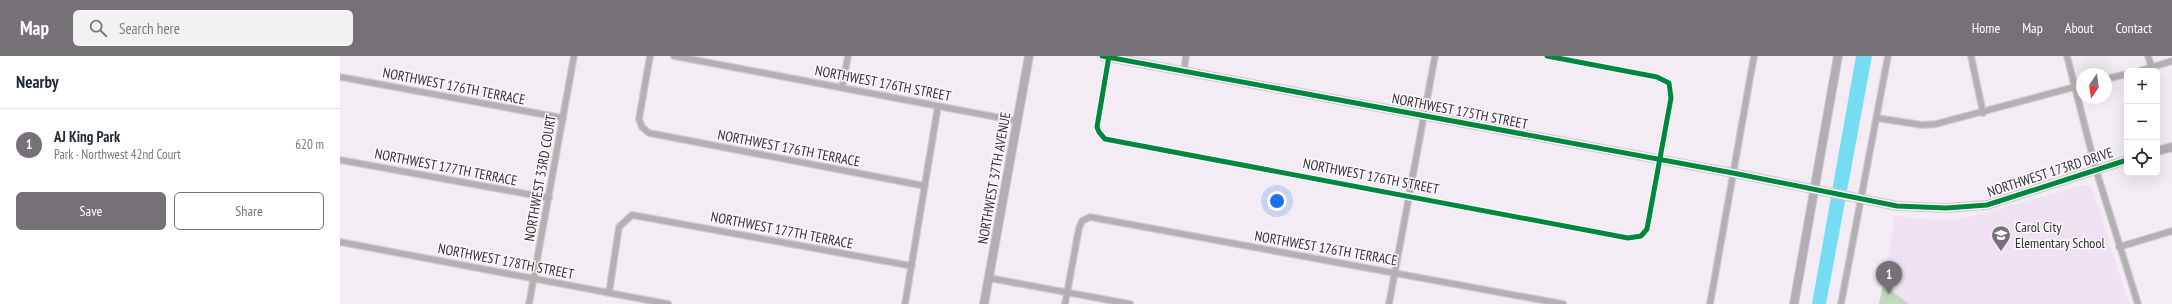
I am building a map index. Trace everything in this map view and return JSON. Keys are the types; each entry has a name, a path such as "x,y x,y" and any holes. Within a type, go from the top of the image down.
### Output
{"street":[{"name":"NORTHWEST 33RD COURT","path":"529,304 574,56"},
{"name":"NORTHWEST 176TH TERRACE","path":"650,56 640,119 642,128 649,133 925,186"},
{"name":"NORTHWEST 176TH STREET","path":"674,56 1017,121"},
{"path":"842,88 848,56"},
{"name":"NORTHWEST 37TH AVENUE","path":"984,304 1029,56"},
{"name":"NORTHWEST 176TH STREET","path":"1107,56 1097,127 1105,139 1408,195 1628,238 1641,236 1647,229 1660,160"},
{"name":"NORTHWEST 175TH STREET","path":"1107,56 1814,189"},
{"path":"1184,71 1186,56"},
{"path":"1389,304 1435,56"},
{"path":"1547,56 1657,77 1669,83 1671,98 1660,160"},
{"path":"1710,304 1754,56"},
{"path":"1794,304 1838,56"},
{"path":"1842,304 1858,198 1877,118 1888,56"},
{"path":"1971,56 1983,112"},
{"path":"2067,56 2096,170 2138,304"},
{"path":"2148,56 2152,68 2172,61"},
{"path":"2112,78 2124,75"},
{"name":"NORTHWEST 176TH TERRACE","path":"340,77 563,118"},
{"path":"1877,118 1922,125 1936,124 2075,87"},
{"path":"905,304 938,106"},
{"path":"2160,151 2172,147"},
{"name":"NORTHWEST 177TH TERRACE","path":"340,160 549,198"},
{"name":"NORTHWEST 173RD DRIVE","path":"1814,189 1858,198 1911,206 1946,208 1987,205 2124,161"},
{"name":"NORTHWEST 177TH TERRACE","path":"609,293 619,227 632,215 912,266"},
{"name":"NORTHWEST 176TH TERRACE","path":"1067,292 1079,228 1082,221 1090,217 1560,303"},
{"path":"2119,246 2172,231"},
{"name":"NORTHWEST 178TH STREET","path":"340,242 668,304"},
{"path":"988,278 1130,304"},
{"path":"1065,304 1067,292"}],"shaded area":[{"name":"Carol City Elementary School","path":"2083,185 2088,185 2092,188 2129,304 1909,304 1883,284 1895,216 1920,219 1953,220 1978,215"}],"green space":[{"path":"1883,284 1909,304 1879,304"}],"water":[{"path":"1856,56 1872,56 1826,304 1812,304"}],"cycle path":[{"path":"1102,56 1733,173 1897,206 1946,208 1987,205 2124,161"},
{"path":"1109,56 1097,127 1105,139 1628,238 1641,236 1647,229 1671,98 1669,83 1657,77 1547,56"}],"place":[{"name":"Carol City Elementary School","path":"2001,252"},
{"name":"AJ King Park","path":"1889,294"}]}
